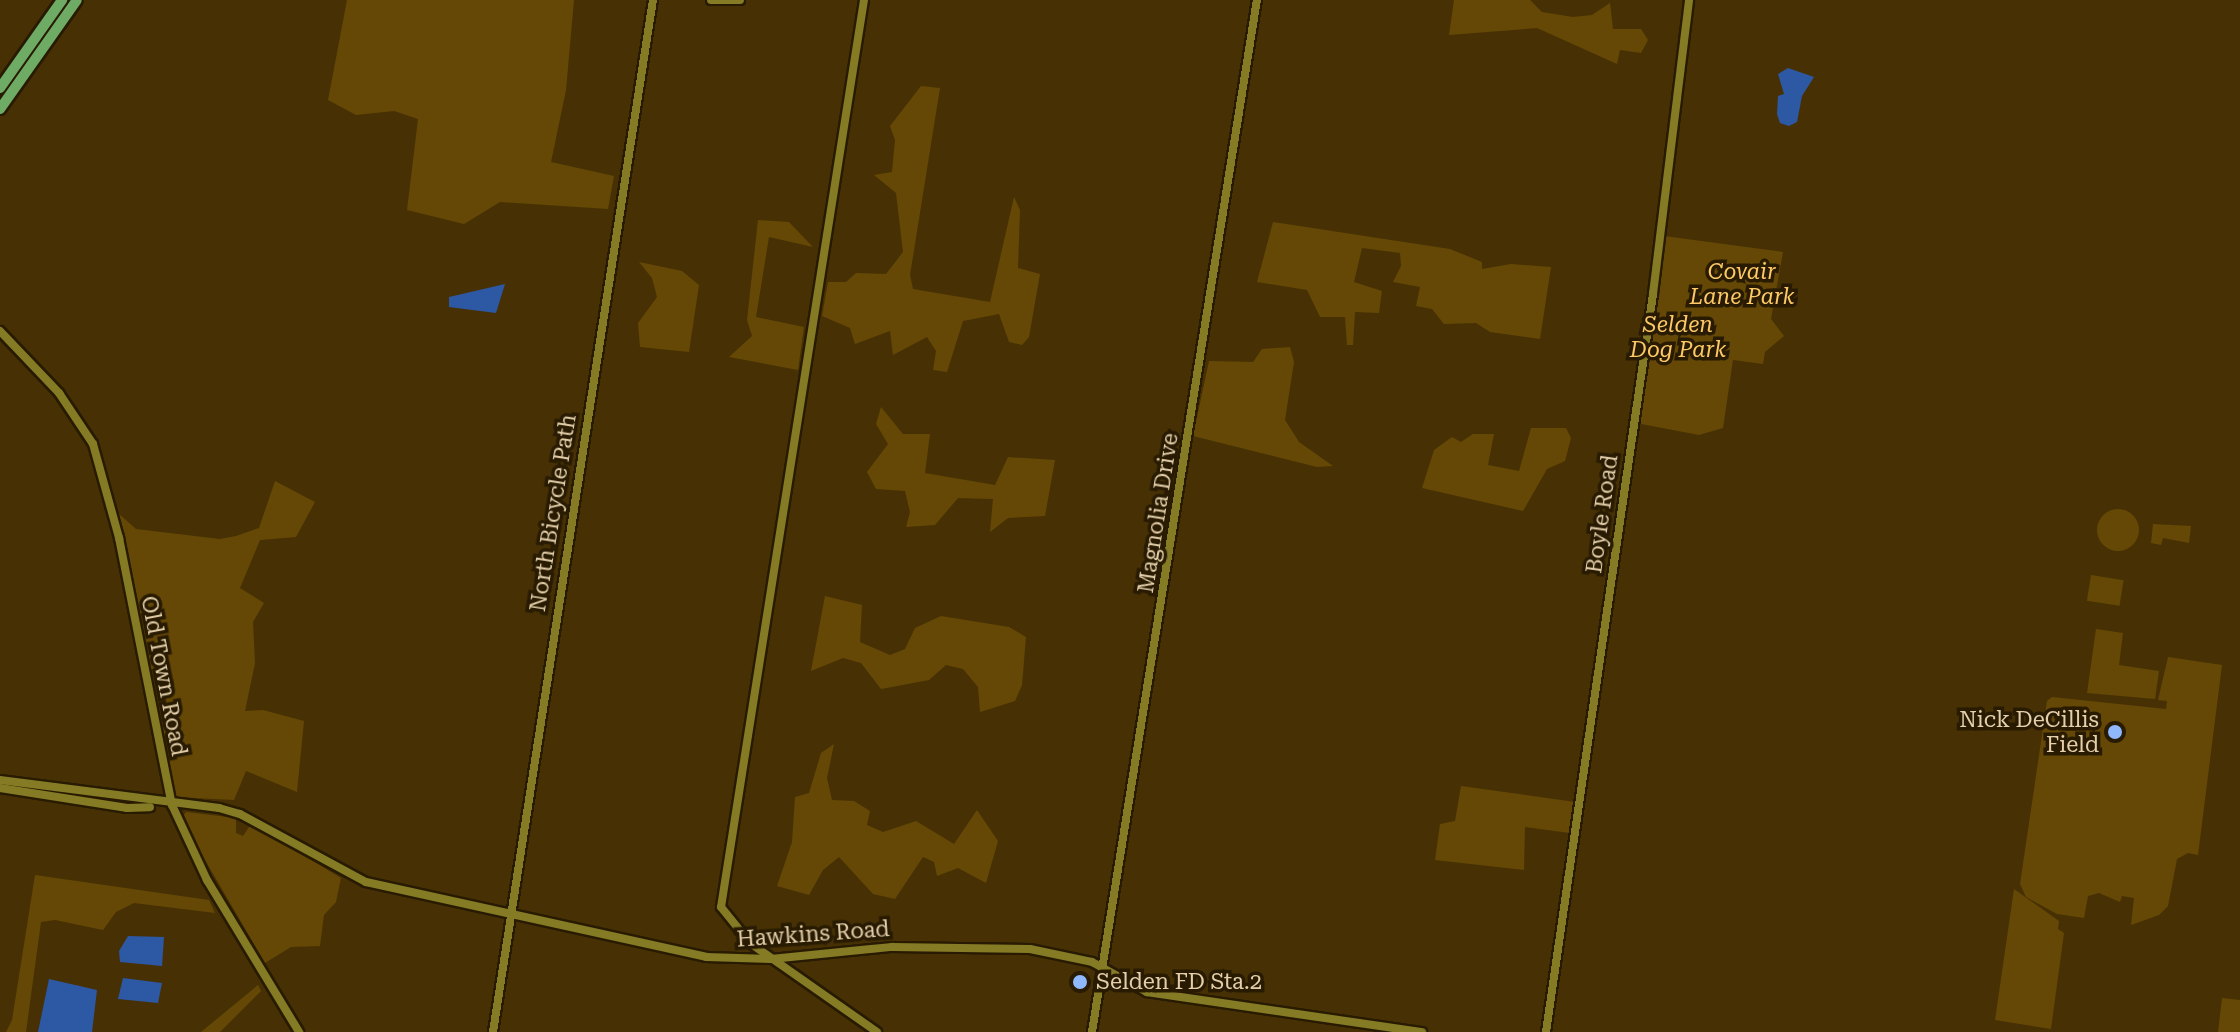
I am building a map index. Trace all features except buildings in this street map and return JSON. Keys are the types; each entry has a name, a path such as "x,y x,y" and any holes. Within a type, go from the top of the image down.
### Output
{"highway":[{"path":"0,88 62,0"},
{"path":"0,109 77,0"}],"street":[{"name":"North Bicycle Path","path":"493,1032 653,0"},
{"path":"711,0 740,0"},
{"path":"864,0 721,907 741,935 877,1032"},
{"name":"Magnolia Drive","path":"1092,1032 1257,0"},
{"name":"Boyle Road","path":"1546,1032 1653,294 1689,0"},
{"name":"Old Town Road","path":"0,331 59,393 93,444 119,538 172,805 207,880 299,1032"},
{"path":"0,780 172,805"},
{"path":"0,788 127,808 172,805"},
{"name":"Hawkins Road","path":"172,805 240,814 366,882 706,957 771,959 892,947 1030,949 1092,962 1103,972 1163,995 1422,1032"},
{"path":"1100,988 1119,979"}],"green space":[{"path":"347,0 574,0 566,90 551,162 614,176 608,209 500,202 464,224 407,210 418,119 394,111 356,115 328,100"},
{"path":"1454,0 1530,0 1542,12 1573,17 1592,15 1610,3 1613,29 1641,29 1648,40 1641,53 1620,50 1617,64 1537,28 1449,35"},
{"path":"921,86 940,88 910,275 913,289 990,302 1014,197 1020,210 1018,268 1040,274 1029,337 1022,345 1009,342 999,314 963,321 947,372 933,370 936,351 927,337 893,355 890,331 855,344 850,328 822,316 828,282 846,282 856,273 886,274 903,252 896,193 874,175 892,172 895,140 890,126"},
{"path":"758,220 789,222 813,247 769,237 756,317 804,327 798,370 729,357 752,336 747,320"},
{"path":"1273,222 1450,249 1482,262 1482,269 1511,264 1551,267 1540,339 1490,332 1476,323 1444,324 1432,309 1416,306 1420,287 1393,282 1401,266 1400,253 1362,248 1354,282 1382,291 1379,313 1355,312 1353,345 1347,345 1345,317 1320,317 1307,290 1257,282"},
{"name":"Covair Lane Park","path":"1664,236 1783,252 1771,319 1784,336 1765,352 1763,364 1733,360 1723,428 1699,435 1636,423"},
{"path":"639,262 682,271 699,285 689,352 640,347 638,323 657,297 652,278"},
{"path":"1290,347 1294,362 1285,420 1299,442 1333,466 1317,467 1193,436 1209,361 1253,362 1262,349"},
{"path":"881,407 903,434 930,434 925,473 995,485 1008,457 1055,460 1045,516 1008,518 990,532 993,499 958,498 935,525 906,527 910,512 905,491 876,489 867,472 888,444 876,424"},
{"path":"1531,428 1566,428 1571,438 1565,461 1547,469 1523,511 1422,488 1434,450 1452,437 1461,442 1473,434 1494,434 1488,465 1519,471"},
{"path":"275,481 315,502 296,537 260,540 240,588 264,603 253,622 255,663 245,711 263,710 304,721 297,792 246,771 234,800 176,797 119,514 136,529 220,539 236,536 259,528"},
{"path":"2118,509 2133,515 2139,530 2133,545 2118,551 2103,545 2097,530 2103,515"},
{"path":"2153,524 2191,526 2189,543 2163,538 2161,545 2151,543"},
{"path":"2091,575 2124,580 2120,606 2087,601"},
{"path":"825,596 862,605 860,642 890,655 905,649 915,628 941,616 1009,627 1026,637 1022,685 1015,701 980,712 978,687 963,669 946,665 929,680 881,689 861,663 843,658 811,671"},
{"path":"2096,629 2123,633 2119,665 2159,671 2155,699 2087,693"},
{"path":"2168,657 2222,665 2198,855 2188,853 2177,859 2168,906 2159,915 2131,925 2134,898 2122,896 2120,902 2099,893 2088,896 2084,918 2057,914 2026,897 2020,884 2047,701 2052,697 2166,709 2167,701 2158,700"},
{"path":"834,744 827,778 832,800 854,801 870,811 867,825 883,832 916,821 954,844 977,810 998,841 986,883 958,868 937,876 934,862 923,857 895,899 873,894 839,857 823,870 809,895 777,886 792,842 795,797 809,793 821,753"},
{"path":"1461,786 1575,802 1570,833 1525,827 1524,870 1435,860 1440,824 1455,821"},
{"path":"186,812 236,818 236,833 243,836 251,824 341,878 336,902 324,915 320,946 291,947 265,963 181,819"},
{"path":"35,875 209,900 215,913 134,903 116,912 103,930 55,920 41,922 26,1032 6,1032 12,1020"},
{"path":"2014,889 2059,921 2058,929 2064,933 2051,1029 1995,1020"},
{"path":"258,985 261,991 220,1032 201,1032"},
{"path":"2222,998 2240,1000 2240,1032 2218,1032"}],"water":[{"path":"1788,68 1814,77 1802,96 1797,122 1789,126 1780,123 1777,114 1778,96 1784,94 1778,74"},
{"path":"505,284 496,313 449,307 449,297"},
{"path":"128,936 164,937 162,966 120,962 119,951"},
{"path":"123,978 162,983 158,1003 118,999"},
{"path":"49,979 97,990 92,1032 38,1032"}],"place":[{"name":"Nick DeCillis Field","path":"2115,732"},
{"name":"Selden FD Sta.2","path":"1080,982"}],"park label":[{"name":"Selden Dog Park","path":"1678,336"}]}
